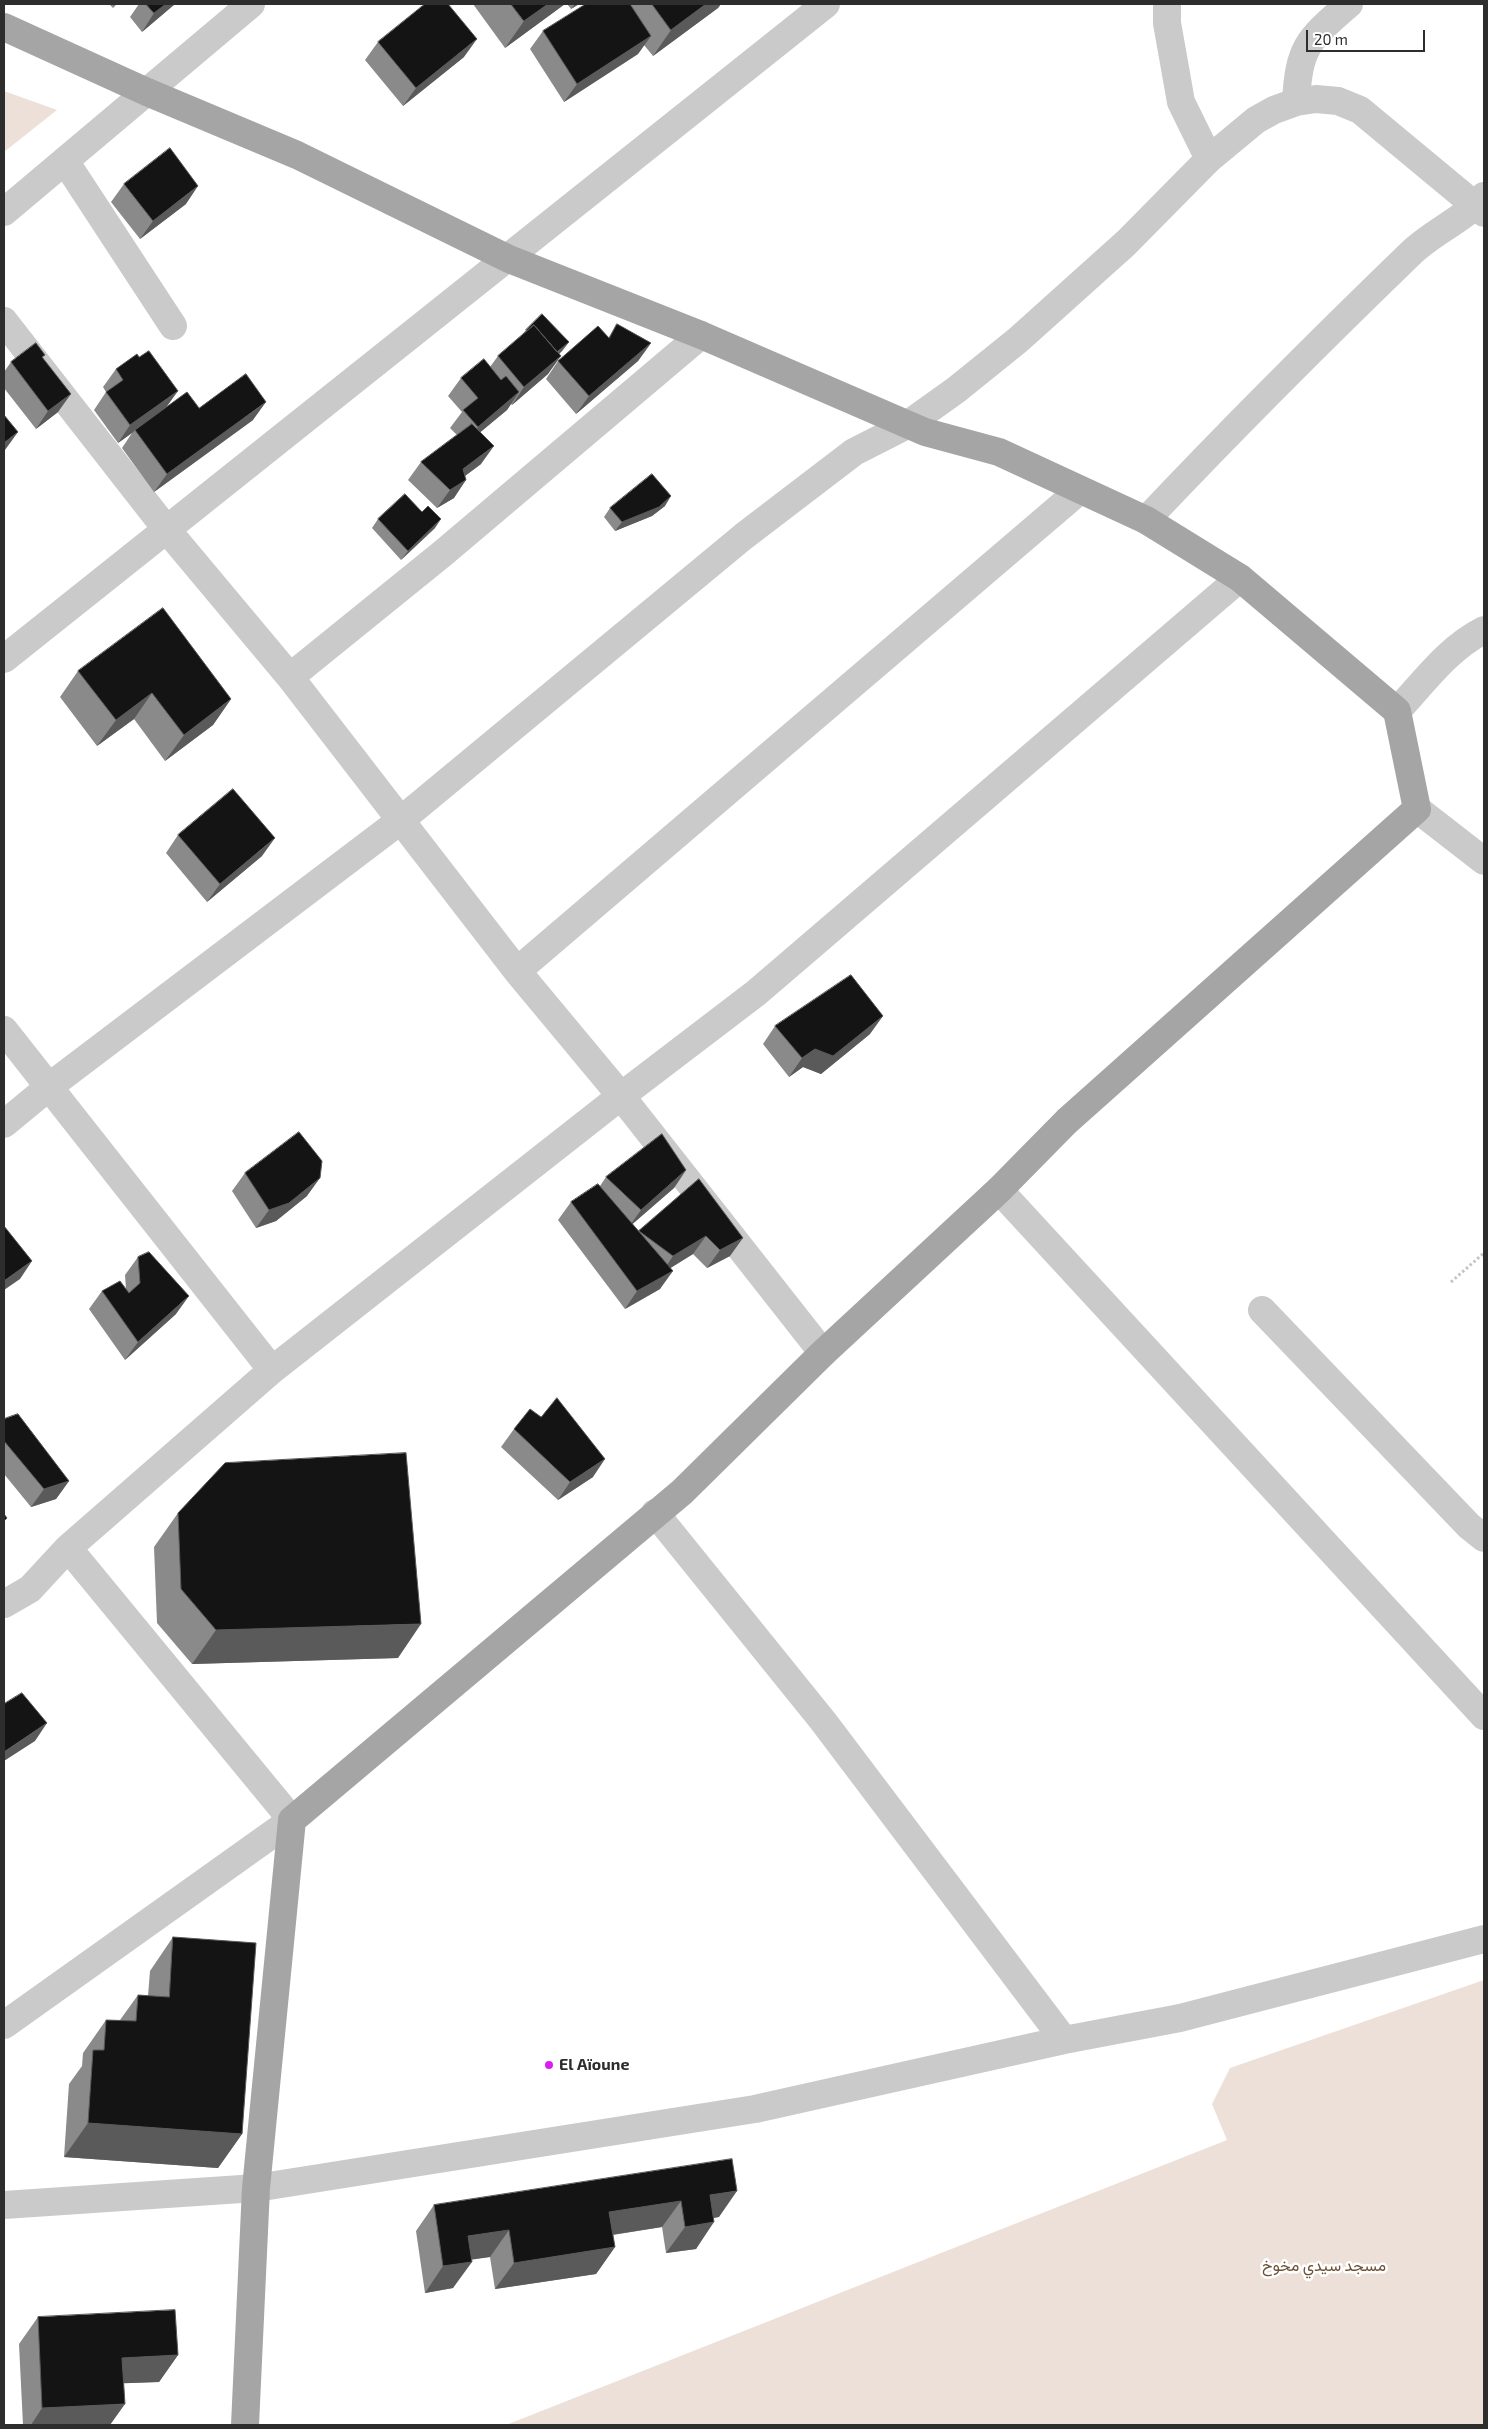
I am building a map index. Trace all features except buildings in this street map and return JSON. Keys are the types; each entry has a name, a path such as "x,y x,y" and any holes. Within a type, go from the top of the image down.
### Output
{"main road":[{"path":"4,27 147,92 297,155 509,258 701,335 925,432 999,452 1146,520 1240,578 1397,711 1417,809 1068,1121 999,1190 823,1353 682,1492 292,1820 256,2188 245,2425"}],"street":[{"path":"4,212 251,4"},
{"path":"4,659 826,4"},
{"path":"1168,4 1167,23 1181,102 1209,159"},
{"path":"1296,102 1298,71 1302,55 1316,33 1349,4"},
{"path":"4,1124 50,1086 401,820 744,536 854,452 907,424 956,390 1025,334 1126,243 1209,159 1256,120 1274,110 1296,102 1316,99 1338,101 1360,110 1482,205 1425,239 1249,410 1146,520"},
{"path":"65,160 173,326"},
{"path":"4,321 166,530 290,677 517,971 621,1096 823,1353"},
{"path":"290,677 442,554 701,335"},
{"path":"517,971 1080,490"},
{"path":"4,1604 30,1589 68,1548 272,1370 621,1096 756,993 1240,578"},
{"path":"1397,711 1453,650 1470,637 1484,630"},
{"path":"1417,809 1484,860"},
{"path":"4,1030 272,1370"},
{"path":"999,1190 1484,1716"},
{"path":"1262,1310 1469,1526 1484,1538"},
{"path":"656,1513 823,1721 1064,2040"},
{"path":"4,2025 292,1820 68,1548"},
{"path":"4,2205 256,2188 755,2109 1064,2040 1180,2018 1484,1939"}],"path":[{"path":"1451,1282 1484,1253"}],"green space":[{"path":"4,91 57,110 4,152"},
{"name":"مسجد سيدي مخوخ","path":"1484,1980 1484,2425 506,2425 1227,2140 1212,2104 1230,2068"}],"place":[{"name":"El Aïoune","path":"549,2065"}]}
